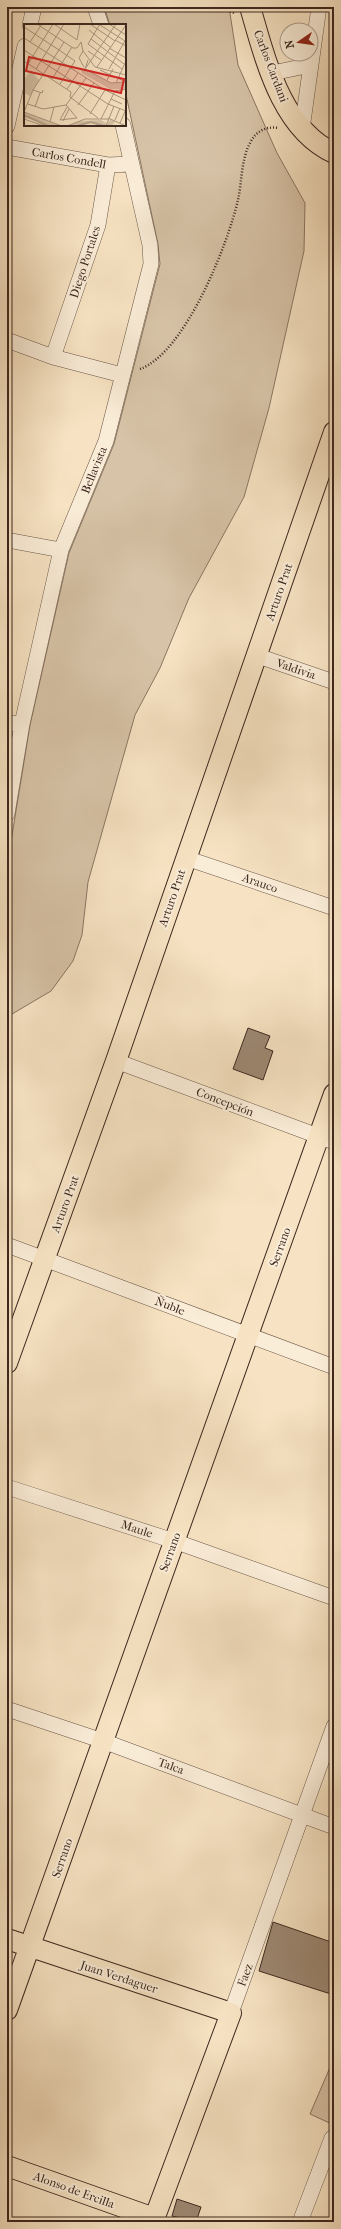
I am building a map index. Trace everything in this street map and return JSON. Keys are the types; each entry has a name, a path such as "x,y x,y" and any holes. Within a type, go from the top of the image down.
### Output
{"main road":[{"name":"Carlos Cardani","path":"250,7 283,102 302,129 319,146 334,153"},
{"name":"Arturo Prat","path":"7,1363 46,1260 116,1061 258,656 334,432"},
{"name":"Serrano","path":"7,2010 248,1336 326,1140 334,1094"},
{"name":"Juan Verdaguer","path":"7,1939 30,1948 231,2013"},
{"name":"Faez","path":"157,2221 231,2013"},
{"name":"Alonso de Ercilla","path":"7,2166 157,2221"}],"street":[{"path":"30,24 34,7"},
{"path":"95,7 101,24"},
{"path":"302,129 319,7"},
{"path":"7,126 24,50"},
{"path":"272,73 311,65"},
{"name":"Bellavista","path":"7,814 14,723 61,550 106,441 151,264 150,245 123,126"},
{"name":"Carlos Condell","path":"7,147 108,165 131,164"},
{"name":"Diego Portales","path":"53,357 98,225 108,165"},
{"path":"7,340 53,357 122,375"},
{"path":"7,540 61,550"},
{"name":"Valdivia","path":"258,656 334,682"},
{"name":"Arauco","path":"186,858 334,908"},
{"name":"Concepción","path":"116,1061 326,1140"},
{"name":"Ñuble","path":"7,1245 248,1336 334,1366"},
{"name":"Maule","path":"7,1487 174,1541 334,1598"},
{"name":"Talca","path":"7,1709 103,1741 334,1826"},
{"name":"Faez","path":"231,2013 334,1726"},
{"path":"300,2222 332,2138"}],"path":[{"path":"122,375 151,365 172,341 195,308 219,261 238,201 243,166 249,144 256,134 270,127 302,129"}],"shaded area":[{"path":"104,7 229,7 238,65 277,153 305,203 304,251 269,408 244,497 189,598 160,668 135,715 88,882 82,935 73,961 51,991 7,1017 7,866 30,725 69,553 114,444 160,264 158,244 126,95 126,24 110,24"},
{"path":"334,2058 334,2125 310,2114"}],"building":[{"path":"248,1028 270,1036 265,1048 273,1051 263,1080 233,1069"},
{"path":"273,1922 334,1943 334,1995 259,1971"},
{"path":"177,2199 201,2207 196,2222 172,2216"}]}
